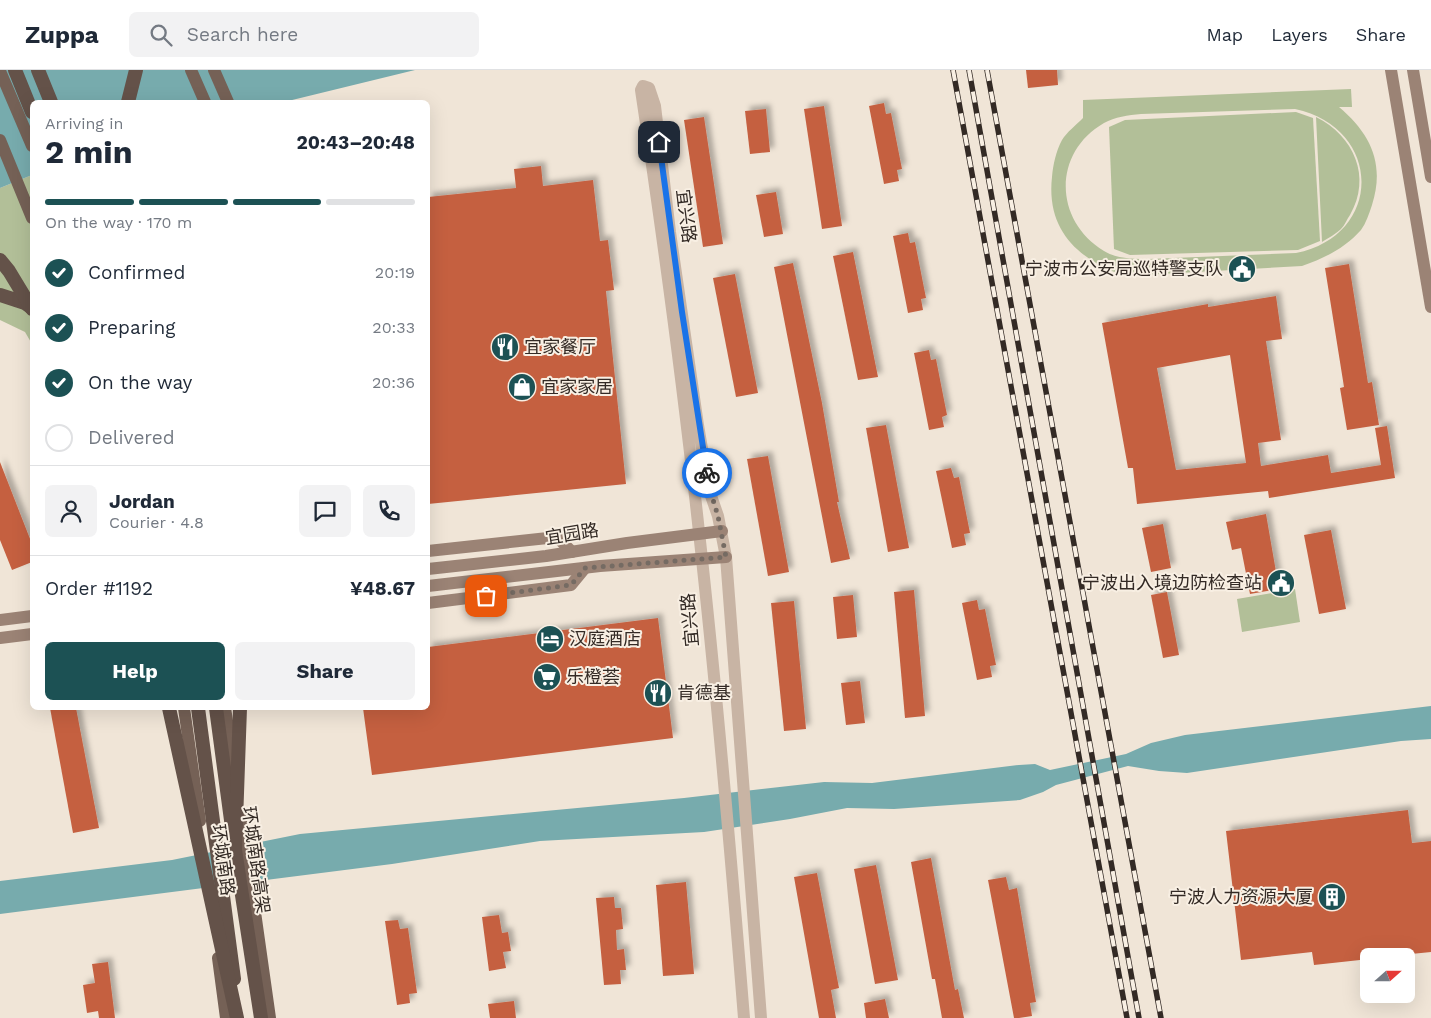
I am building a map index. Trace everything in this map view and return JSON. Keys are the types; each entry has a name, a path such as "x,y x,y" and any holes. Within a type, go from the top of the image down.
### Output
{"highway":[{"path":"15,70 30,105"},
{"path":"38,70 50,100"},
{"path":"128,100 136,70"},
{"path":"0,260 9,270 30,305"},
{"path":"0,295 25,303 30,307"},
{"path":"169,710 238,1018"},
{"name":"环城南路高架","path":"198,710 238,1018"},
{"name":"环城南路高架","path":"216,710 235,850 261,1018"},
{"path":"235,850 240,710"}],"main road":[{"path":"5,70 30,137"},
{"path":"191,70 204,100"},
{"path":"214,70 227,100"},
{"path":"0,71 30,141"},
{"path":"1413,72 1431,178"},
{"path":"1392,76 1431,307"},
{"path":"0,140 30,213"},
{"name":"宜园路","path":"430,569 572,552 722,530"},
{"path":"430,551 557,537 572,552"},
{"name":"宜园路","path":"430,586 585,568 726,557"},
{"name":"宜园路","path":"430,603 571,585 585,568"},
{"path":"0,620 30,616"},
{"path":"0,638 30,634"},
{"name":"环城南路","path":"184,710 226,1018"},
{"name":"环城南路","path":"225,710 270,1018"}],"street":[{"name":"宜兴路","path":"744,1018 730,846 702,558 687,425 641,90 643,86 650,88 654,106 699,430 710,490 722,530 726,557 744,773 761,1018"}],"green space":[{"path":"1351,89 1352,107 1339,107 1350,117 1367,139 1376,163 1376,190 1367,218 1361,230 1341,247 1319,260 1302,266 1125,276 1108,269 1080,252 1069,241 1060,228 1054,213 1052,172 1056,153 1064,137 1083,118 1083,100","holes":["1295,109 1324,120 1345,137 1357,158 1362,181 1358,205 1345,226 1325,242 1296,253 1149,259 1120,257 1109,254 1088,238 1076,223 1068,205 1066,187 1068,169 1075,151 1087,136 1104,123 1113,119 1141,114"]},
{"path":"1296,112 1313,118 1320,241 1298,250 1130,255 1114,249 1109,127 1125,120"},
{"path":"1316,117 1329,125 1349,146 1356,159 1359,172 1356,201 1350,215 1341,229 1322,242"},
{"path":"30,176 30,341 25,332 0,320 0,188"},
{"path":"1295,589 1300,622 1242,632 1237,599"}],"water":[{"path":"0,70 415,70 292,100 30,100 30,176 0,188"},
{"path":"1431,706 1431,739 1401,741 1187,773 1128,766 1056,785 1020,800 894,809 847,808 704,832 540,841 392,864 0,914 0,881 172,860 300,834 684,798 824,782 872,783 1019,765 1035,764 1050,770 1126,754 1151,743 1185,735"}],"building":[{"path":"1026,70 1057,70 1058,85 1028,88"},
{"path":"884,103 886,114 891,113 902,169 897,170 899,181 884,184 869,106"},
{"path":"824,106 842,226 822,229 804,109"},
{"path":"766,109 770,152 750,154 745,111"},
{"path":"704,117 723,244 703,247 684,120"},
{"name":"宜家家居","path":"541,166 543,186 593,180 600,241 608,240 614,290 606,291 626,484 430,504 430,197 516,188 514,169"},
{"path":"776,192 783,234 764,237 756,195"},
{"path":"908,233 910,243 915,242 926,298 921,299 923,310 908,313 893,236"},
{"path":"853,252 878,377 858,380 833,256"},
{"path":"793,263 822,403 839,502 837,502 850,559 831,563 774,267"},
{"path":"1349,264 1368,383 1372,382 1379,425 1347,430 1340,388 1344,387 1325,268"},
{"path":"735,274 758,393 736,397 713,278"},
{"path":"1276,296 1282,339 1266,341 1281,440 1258,443 1261,466 1328,455 1331,473 1381,465 1375,428 1387,426 1395,478 1269,498 1268,491 1137,504 1133,468 1128,468 1102,323 1208,304 1208,307","holes":["1230,355 1246,463 1176,470 1157,368"]},
{"path":"929,350 931,360 936,359 947,415 942,417 944,427 929,430 914,353"},
{"path":"886,425 909,548 888,552 866,428"},
{"path":"768,456 789,572 768,576 747,459"},
{"path":"0,462 30,539 30,563 12,570 0,540"},
{"path":"951,468 954,478 959,477 970,533 964,534 966,545 952,548 936,471"},
{"path":"1266,514 1279,589 1250,594 1241,548 1232,550 1226,522"},
{"path":"1163,524 1171,568 1151,572 1142,528"},
{"path":"1331,530 1346,609 1319,614 1304,535"},
{"path":"914,590 925,716 905,718 894,592"},
{"path":"1167,592 1179,655 1163,658 1151,595"},
{"path":"853,595 857,637 837,639 833,597"},
{"path":"977,600 979,610 985,609 996,665 990,666 992,677 977,680 962,603"},
{"path":"794,601 806,729 784,731 771,603"},
{"name":"乐橙荟","path":"658,618 673,738 372,775 363,710 430,710 430,647"},
{"path":"860,681 865,723 846,725 841,683"},
{"path":"50,710 76,710 99,828 73,833"},
{"name":"宁波人力资源大厦","path":"1408,810 1412,843 1431,841 1431,952 1415,954 1415,948 1360,948 1360,960 1314,965 1312,952 1241,960 1226,831"},
{"path":"931,858 955,990 958,989 964,1018 942,1018 935,979 932,979 911,862"},
{"path":"876,865 898,980 875,984 854,869"},
{"path":"817,873 839,988 831,990 836,1018 819,1018 794,877"},
{"path":"1006,877 1009,890 1017,888 1036,1002 1030,1003 1032,1016 1019,1018 1014,1018 988,880"},
{"path":"686,882 694,974 663,976 656,885"},
{"path":"614,897 615,908 621,908 623,929 616,930 617,950 624,949 626,970 620,970 621,984 604,985 596,898"},
{"path":"499,915 502,933 508,932 511,951 503,952 506,968 489,971 482,917"},
{"path":"398,920 400,929 408,928 417,993 409,994 410,1003 397,1005 385,921"},
{"path":"108,962 115,1018 99,1018 98,1011 87,1013 83,985 95,983 92,964"},
{"path":"885,999 889,1018 866,1018 864,1003"},
{"path":"514,1001 516,1018 490,1018 488,1004"}],"railway":[{"path":"953,70 1127,1018"},
{"path":"969,70 1139,1018"},
{"path":"987,70 1161,1018"}],"way so far":[{"path":"486,596 571,585 585,568 726,557 722,530 707,473"}],"place":[{"name":"宁波市公安局巡特警支队","path":"1242,269"},
{"name":"宜家餐厅","path":"505,347"},
{"name":"宜家家居","path":"522,387"},
{"name":"宁波出入境边防检查站","path":"1281,583"},
{"name":"汉庭酒店","path":"550,639"},
{"name":"乐橙荟","path":"547,677"},
{"name":"肯德基","path":"658,693"},
{"name":"宁波人力资源大厦","path":"1332,897"}],"route":[{"path":"659,142 670,232 707,473"}]}
